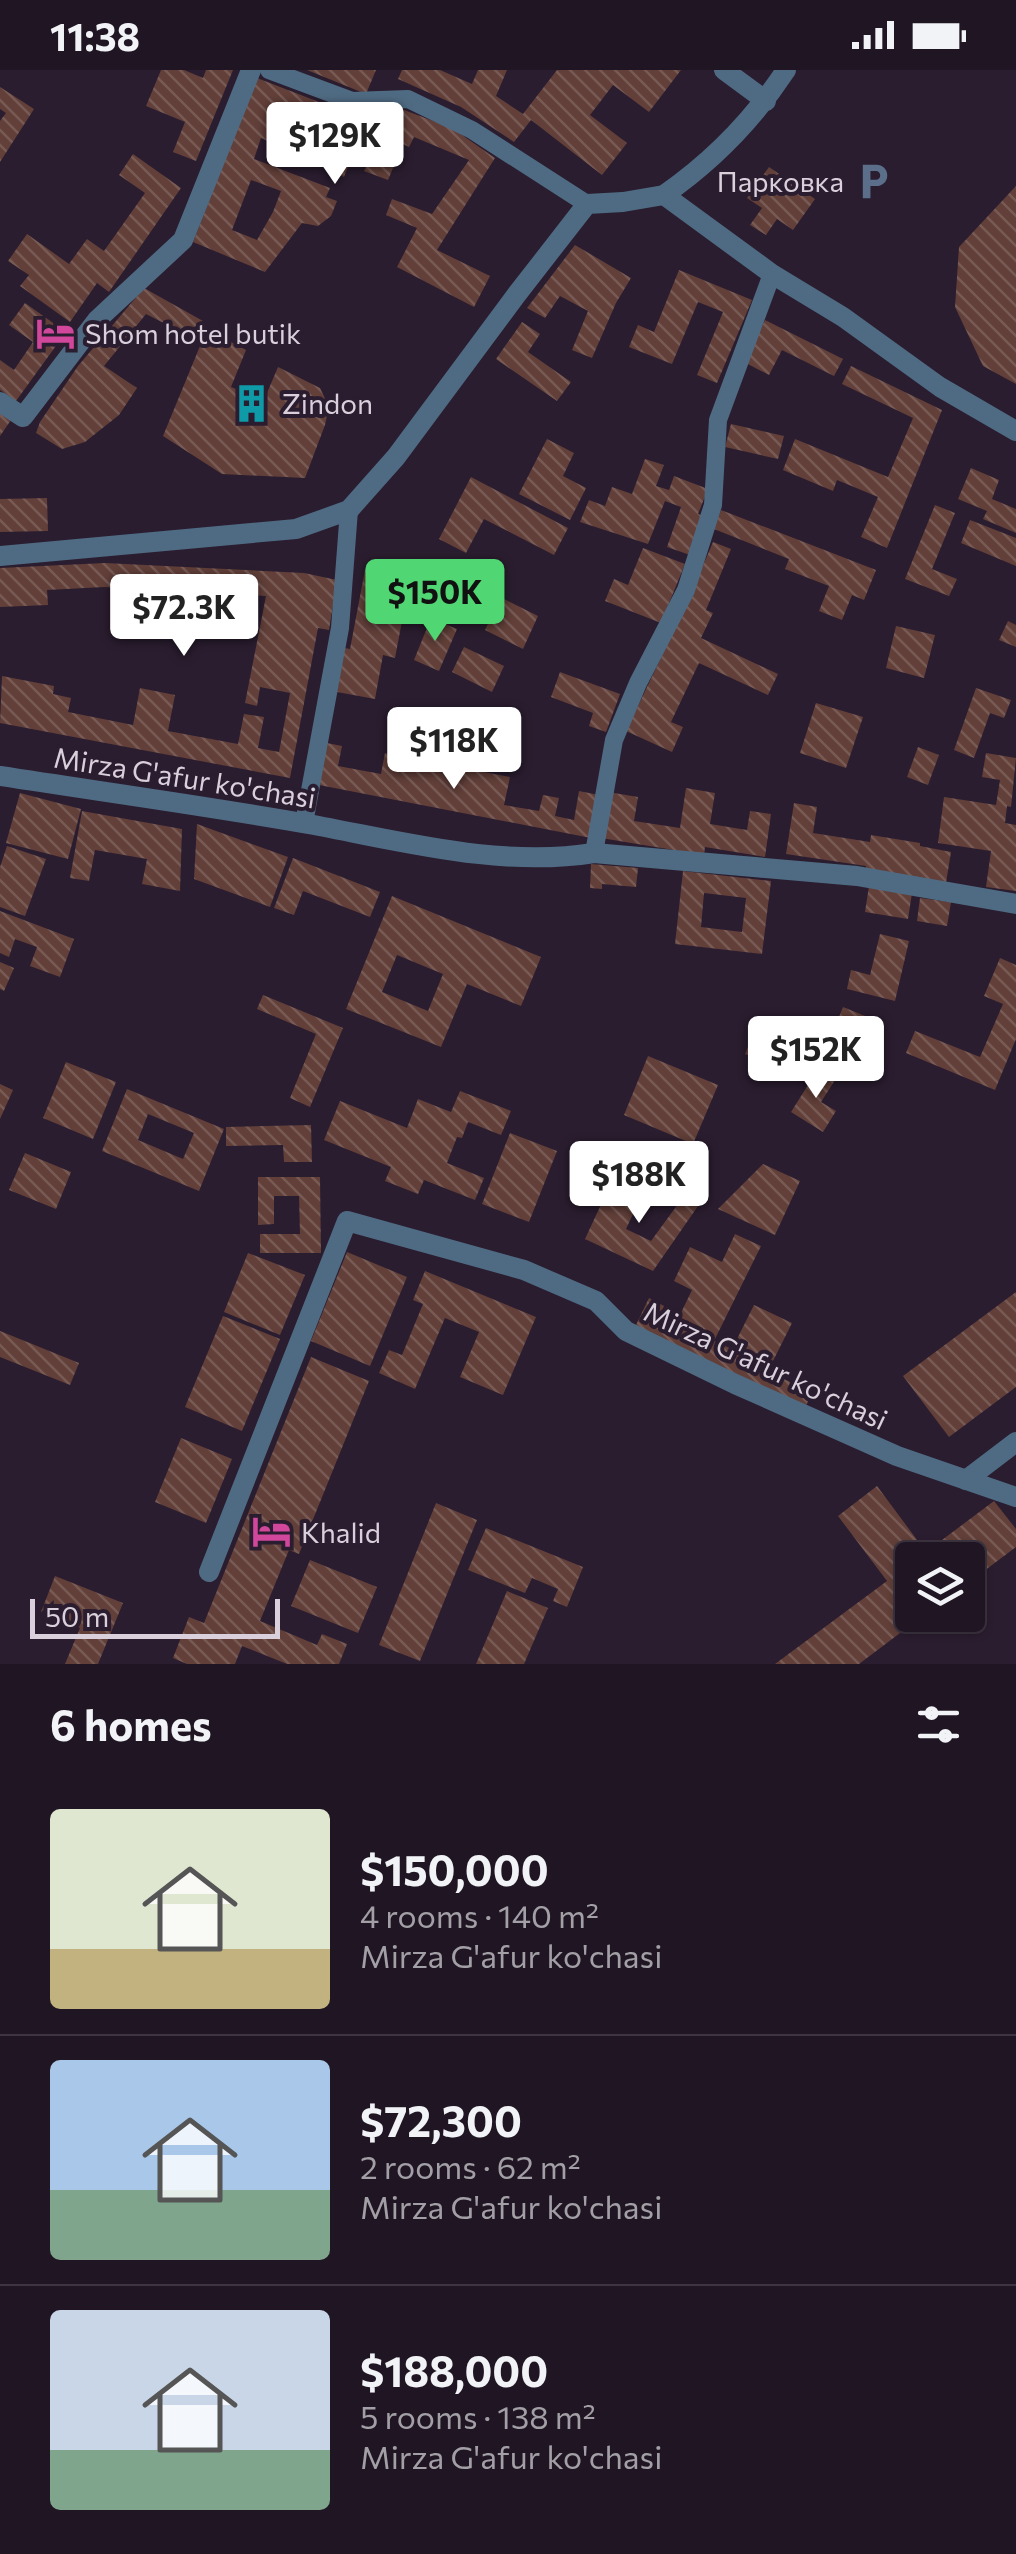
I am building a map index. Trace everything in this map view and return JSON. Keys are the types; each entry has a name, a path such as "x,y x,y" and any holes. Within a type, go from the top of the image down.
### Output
{"street":[{"path":"0,402 23,416 96,320 183,240 251,70"},
{"path":"724,70 766,101"},
{"path":"0,556 296,529 349,510 396,457 587,204 664,195 723,149 766,101 786,70"},
{"path":"664,195 772,274 843,317 940,386 1016,430"},
{"name":"Mirza G'afur ko'chasi","path":"0,776 304,823 461,852 562,858 594,853 857,876 1016,904"},
{"name":"Mirza G'afur ko'chasi","path":"209,1572 347,1220 524,1270 596,1301 626,1331 736,1384 897,1456 1016,1496"},
{"path":"966,1480 1016,1442"}],"lane":[{"path":"269,70 352,101 408,99 472,130 587,204"},
{"path":"594,853 614,740 638,682 686,590 713,504 718,420 772,274"},
{"path":"304,823 340,628 349,510"}],"building":[{"path":"161,70 184,70 203,78 206,70 233,70 196,161 173,152 185,122 146,106"},
{"path":"307,70 376,70 366,94"},
{"path":"402,70 440,70 472,84 478,70 507,70 496,96 523,114 557,70 681,70 649,112 613,85 590,115 627,143 602,175 531,120 514,142 461,107 398,79"},
{"path":"257,78 355,116 396,107 452,128 495,158 437,250 490,276 474,307 397,267 417,228 386,215 392,199 432,214 469,160 414,137 409,147 403,144 388,180 364,171 376,149 384,151 383,143 361,135 344,177 325,169 336,141 279,119 270,142 261,138 254,159 330,188 326,197 337,201 331,216 318,226 302,223 265,272 193,242","holes":["251,180 281,191 257,240 232,230"]},
{"path":"0,87 34,109 0,162 0,121 6,113 0,109"},
{"path":"133,154 181,188 109,292 97,283 70,322 20,286 29,275 8,261 27,234 69,264 87,239 104,251 145,193 119,175"},
{"path":"769,167 815,199 793,230 777,219 766,235 750,225 762,208 747,198"},
{"path":"1016,186 1016,384 983,366 955,307 959,247"},
{"path":"575,245 631,278 592,358 572,350 588,311 560,296 545,318 527,308"},
{"path":"679,270 752,300 717,383 697,375 723,312 698,302 672,364 629,347 638,325 654,332"},
{"path":"144,288 203,321 197,340 146,314 104,366 137,388 119,415 85,442 62,449 36,433 78,366"},
{"path":"25,303 66,332 16,401 0,390 0,360 14,370 33,342 9,325"},
{"path":"765,320 843,359 834,376 782,350 769,375 744,362"},
{"path":"522,322 540,334 528,352 571,382 557,401 496,359"},
{"name":"Zindon","path":"207,329 246,350 231,387 264,400 278,367 320,388 329,407 305,478 222,474 163,436"},
{"path":"851,366 942,410 887,548 861,537 878,497 837,480 833,491 783,470 795,439 888,477 913,418 842,384"},
{"path":"0,413 11,420 0,436"},
{"path":"731,424 784,436 778,459 725,447"},
{"path":"547,439 574,453 563,476 586,488 570,520 519,494"},
{"path":"645,459 664,465 656,486 669,490 674,476 708,489 698,514 705,516 690,555 667,547 681,507 665,501 648,544 580,522 589,500 605,506 612,487 632,494"},
{"path":"971,468 999,480 992,499 1016,509 1016,533 983,519 987,511 958,499"},
{"path":"471,477 568,528 554,555 484,519 466,553 439,539"},
{"path":"47,498 48,531 0,532 0,499"},
{"path":"935,505 955,513 932,569 957,579 949,596 905,579"},
{"path":"721,510 876,570 864,600 852,595 842,620 819,611 829,586 785,569 789,559 714,529"},
{"path":"970,520 1016,538 1016,566 961,543"},
{"path":"713,542 731,549 706,610 713,613 701,638 778,674 768,695 699,663 671,722 683,727 672,752 626,731"},
{"path":"643,548 685,564 661,623 605,601 614,579 628,585"},
{"path":"105,563 304,573 337,580 329,630 318,628 290,778 0,723 2,676 54,686 53,694 71,698 68,712 133,725 140,688 175,695 168,731 238,744 244,714 264,717 258,748 279,752 290,693 260,687 257,706 245,703 266,596 104,587 47,590 48,605 0,607 0,568"},
{"path":"450,564 504,589 500,597 538,616 523,649 485,630 495,609 441,583"},
{"path":"365,570 410,579 395,658 383,655 375,699 337,692 345,648 350,649"},
{"path":"431,618 457,629 439,671 414,660"},
{"path":"1008,621 1016,625 1016,647 999,640"},
{"path":"896,626 935,635 924,678 886,668"},
{"path":"464,647 504,666 492,692 452,672"},
{"path":"560,672 620,694 606,732 589,726 593,713 551,697"},
{"path":"976,688 1011,700 1004,718 990,713 974,758 954,750"},
{"path":"816,703 863,717 846,768 800,753"},
{"path":"327,743 342,746 338,766 381,774 385,753 510,777 504,805 539,811 543,795 559,798 555,816 574,820 579,791 599,795 591,838 319,785"},
{"path":"918,747 939,755 928,785 907,777"},
{"path":"986,753 1016,758 1011,807 1007,806 1005,823 1016,825 1016,891 986,887 991,851 938,843 944,797 996,805 1000,780 982,777"},
{"path":"686,788 715,793 710,824 747,830 750,811 771,814 765,857 705,847 704,855 601,838 608,792 638,797 634,821 680,828"},
{"path":"20,793 81,809 68,859 6,843"},
{"path":"794,803 817,807 813,833 870,842 871,835 951,852 946,883 786,854"},
{"path":"82,811 182,829 180,891 142,884 147,859 95,850 89,881 70,878"},
{"path":"197,824 288,857 270,907 194,879"},
{"path":"7,846 46,859 25,916 0,907 0,867"},
{"path":"293,858 380,892 370,917 303,891 294,915 274,908"},
{"path":"591,864 638,868 636,887 602,884 602,889 590,888"},
{"path":"683,871 771,881 762,954 675,944","holes":["704,893 746,898 742,932 701,927"]},
{"path":"869,886 912,893 908,919 865,912"},
{"path":"392,896 541,957 521,1006 467,984 441,1047 346,1009","holes":["397,955 443,974 428,1011 382,992"]},
{"path":"920,898 951,902 947,926 917,921"},
{"path":"0,911 74,939 60,977 30,966 37,947 15,939 9,957 0,953"},
{"path":"880,934 909,941 895,1001 847,989 851,970 870,975"},
{"path":"1000,958 1016,965 1016,1039 995,1090 906,1053 915,1031 980,1057 1003,1004 984,996"},
{"path":"0,962 14,968 4,991 0,989"},
{"path":"263,995 343,1028 310,1107 290,1098 316,1034 257,1009"},
{"path":"843,1007 875,1020 855,1067 824,1054"},
{"path":"758,1022 793,1036 780,1068 745,1054"},
{"path":"648,1056 718,1085 693,1144 624,1115"},
{"path":"66,1062 116,1082 93,1139 43,1118"},
{"path":"820,1066 837,1077 821,1102 836,1111 823,1132 791,1112"},
{"path":"0,1084 13,1090 0,1119"},
{"path":"127,1089 224,1129 199,1191 102,1151","holes":["148,1114 194,1133 183,1159 138,1140"]},
{"path":"460,1091 511,1111 501,1135 468,1122 462,1138 457,1137 447,1163 484,1178 475,1200 424,1180 418,1194 385,1181 391,1167 324,1140 340,1101 407,1128 418,1099 451,1112"},
{"path":"311,1125 312,1162 284,1162 283,1145 226,1146 226,1127"},
{"path":"510,1133 557,1151 529,1222 482,1204"},
{"path":"25,1153 71,1172 56,1209 9,1190"},
{"path":"763,1164 800,1181 775,1235 718,1209"},
{"path":"258,1177 320,1177 321,1253 260,1253 260,1234 300,1234 299,1196 274,1196 274,1224 258,1225"},
{"path":"694,1182 707,1193 653,1271 585,1239 611,1183 641,1197 626,1229 651,1241"},
{"path":"735,1234 761,1246 714,1341 732,1349 754,1305 792,1323 768,1371 812,1393 804,1410 635,1327 649,1298 664,1306 661,1313 677,1321 692,1290 674,1281 690,1247 722,1262"},
{"path":"347,1252 407,1277 370,1366 311,1341"},
{"path":"248,1253 305,1275 280,1335 224,1312"},
{"path":"425,1271 536,1317 503,1395 460,1377 479,1332 445,1318 415,1389 379,1373 389,1350 402,1355 423,1304 413,1300"},
{"path":"1016,1292 1016,1387 949,1437 903,1376"},
{"path":"223,1316 280,1339 242,1431 185,1407"},
{"path":"0,1331 79,1363 70,1385 0,1357"},
{"path":"311,1357 369,1381 299,1554 289,1550 260,1621 317,1645 322,1634 347,1644 339,1664 287,1664 242,1646 235,1664 187,1664 173,1658 189,1617 204,1623"},
{"path":"181,1438 232,1459 206,1523 155,1502"},
{"path":"877,1486 919,1542 895,1542 895,1632 901,1632 859,1664 775,1664 887,1581 838,1516"},
{"path":"994,1501 1016,1529 1016,1547 985,1570 985,1542 939,1542"},
{"path":"436,1503 477,1520 420,1661 379,1645"},
{"path":"486,1528 583,1567 567,1607 553,1601 558,1589 532,1578 525,1593 468,1570"},
{"path":"310,1560 377,1587 358,1633 291,1606"},
{"path":"55,1576 123,1603 98,1664 65,1664 80,1628 41,1612"},
{"path":"507,1591 548,1608 524,1664 476,1664"}],"place":[{"name":"Парковка","path":"874,181"},
{"name":"Shom hotel butik","path":"55,333"},
{"name":"Zindon","path":"252,403"},
{"name":"Khalid","path":"271,1532"}]}
